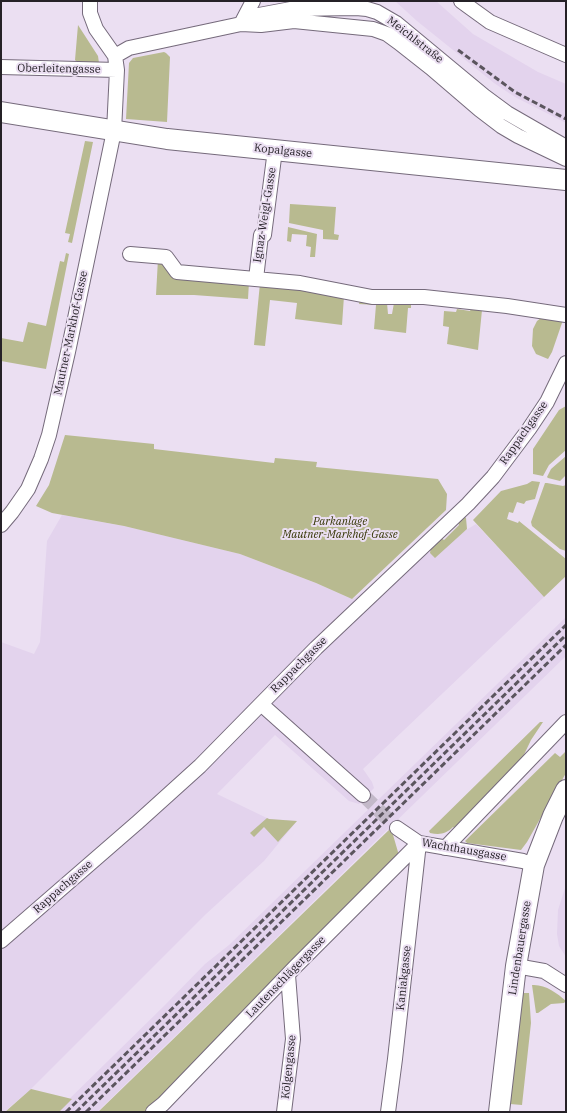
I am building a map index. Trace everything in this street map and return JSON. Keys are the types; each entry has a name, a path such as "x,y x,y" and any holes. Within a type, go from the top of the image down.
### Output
{"street":[{"path":"90,1 90,13 96,29 115,56"},
{"path":"241,24 253,1"},
{"path":"461,1 490,22 566,55"},
{"name":"Meichlstraße","path":"115,56 130,48 241,24 259,15 291,9 367,9 377,12 396,23 484,96 507,113 566,148"},
{"name":"Meichlstraße","path":"241,24 261,25 284,22 304,22 373,29 387,34 501,126 518,136 566,159"},
{"name":"Mautner-Markhof-Gasse","path":"1,524 12,512 28,489 41,459 49,434 114,130 117,70 115,56"},
{"name":"Oberleitengasse","path":"1,67 117,70"},
{"name":"Kopalgasse","path":"1,112 167,139 566,180"},
{"name":"Ignaz-Weigl-Gasse","path":"256,279 261,235 264,235 275,150"},
{"path":"130,254 166,256 177,272 300,283 372,297 424,297 507,306 566,315"},
{"name":"Rappachgasse","path":"1,941 194,771 316,648 468,504 516,449 547,402 566,363"},
{"path":"261,704 363,795"},
{"path":"445,848 566,722"},
{"name":"Lindenbauergasse","path":"499,1112 516,966 534,865 553,816 566,790"},
{"name":"Wachthausgasse","path":"397,828 419,843 523,861 534,865"},
{"name":"Lautenschlägergasse","path":"153,1112 169,1098 419,843"},
{"name":"Kaniakgasse","path":"388,1112 419,843"},
{"path":"516,966 544,970 566,985"},
{"name":"Kölgengasse","path":"284,1112 293,1039 288,975"}],"shaded area":[{"path":"395,1 436,1 473,34 538,72 566,84 566,123 515,97 494,83 417,21"},
{"path":"62,515 124,526 240,554 316,583 352,599 476,524 544,597 363,769 372,782 374,788 359,804 349,801 275,735 217,794 269,819 297,821 264,861 206,914 31,1089 4,1112 1,1112 1,642 34,654 40,642 47,541"},
{"path":"566,617 566,656 97,1112 56,1112 205,964 229,945"},
{"path":"566,885 566,957 559,946 557,934 558,910"}],"green space":[{"path":"78,25 98,56 99,63 77,62 75,60"},
{"path":"164,52 170,57 167,122 126,119 129,63 133,58"},
{"path":"85,141 93,142 72,243 68,242 70,234 65,233"},
{"path":"290,204 336,207 334,234 339,235 338,240 323,239 323,230 289,223"},
{"path":"288,227 317,234 315,257 310,257 311,247 306,246 307,235 292,234 291,242 287,241"},
{"path":"66,253 69,254 46,369 1,361 1,338 23,342 28,322 46,326 60,261 64,262"},
{"path":"158,259 174,270 249,282 248,299 194,295 156,295"},
{"path":"260,283 344,296 342,325 295,319 297,303 270,300 265,346 254,345"},
{"path":"360,300 387,303 388,314 392,314 394,303 411,302 411,308 408,308 406,333 374,329 376,305 359,304"},
{"path":"457,309 470,311 471,309 482,310 478,350 447,344 449,327 443,326 444,311 456,312"},
{"path":"541,318 563,320 552,352 548,359 536,354 532,346 533,329 537,321"},
{"path":"566,406 566,450 549,465 543,476 533,474 533,449 559,410"},
{"name":"Parkanlage Mautner-Markhof-Gasse","path":"65,435 154,444 154,449 274,463 275,458 317,462 316,467 438,479 447,494 446,510 352,599 316,583 240,554 124,526 52,513 36,506 49,485"},
{"path":"566,456 566,475 560,481 548,478 547,477 551,469"},
{"path":"532,481 540,482 535,499 526,501 524,504 517,502 513,513 509,512 507,519 518,523 519,521 566,559 566,576 544,597 473,520 501,491 527,484"},
{"path":"545,483 563,486 566,485 566,551 560,549 532,526 531,522"},
{"path":"464,516 466,518 467,529 435,558 430,553 431,547 441,538 444,540 459,525 458,522"},
{"path":"540,722 543,722 531,740 520,763 456,829 453,827 443,833 430,833 429,831"},
{"path":"566,751 566,773 521,850 467,843 465,841 555,753 560,757"},
{"path":"267,818 297,821 278,842 264,827 254,837 250,833"},
{"path":"391,828 398,857 160,1099 145,1112 98,1112"},
{"path":"532,985 542,986 555,992 566,1001 564,1003 551,1004 536,1013"},
{"path":"523,993 529,993 531,1023 522,1105 510,1104"},
{"path":"31,1089 72,1099 59,1112 5,1112"}],"tunnel":[{"path":"363,795 397,828"}],"railway":[{"path":"458,50 515,92 566,119"},
{"path":"66,1112 566,625"},
{"path":"76,1112 566,635"},
{"path":"86,1112 566,645"}]}
